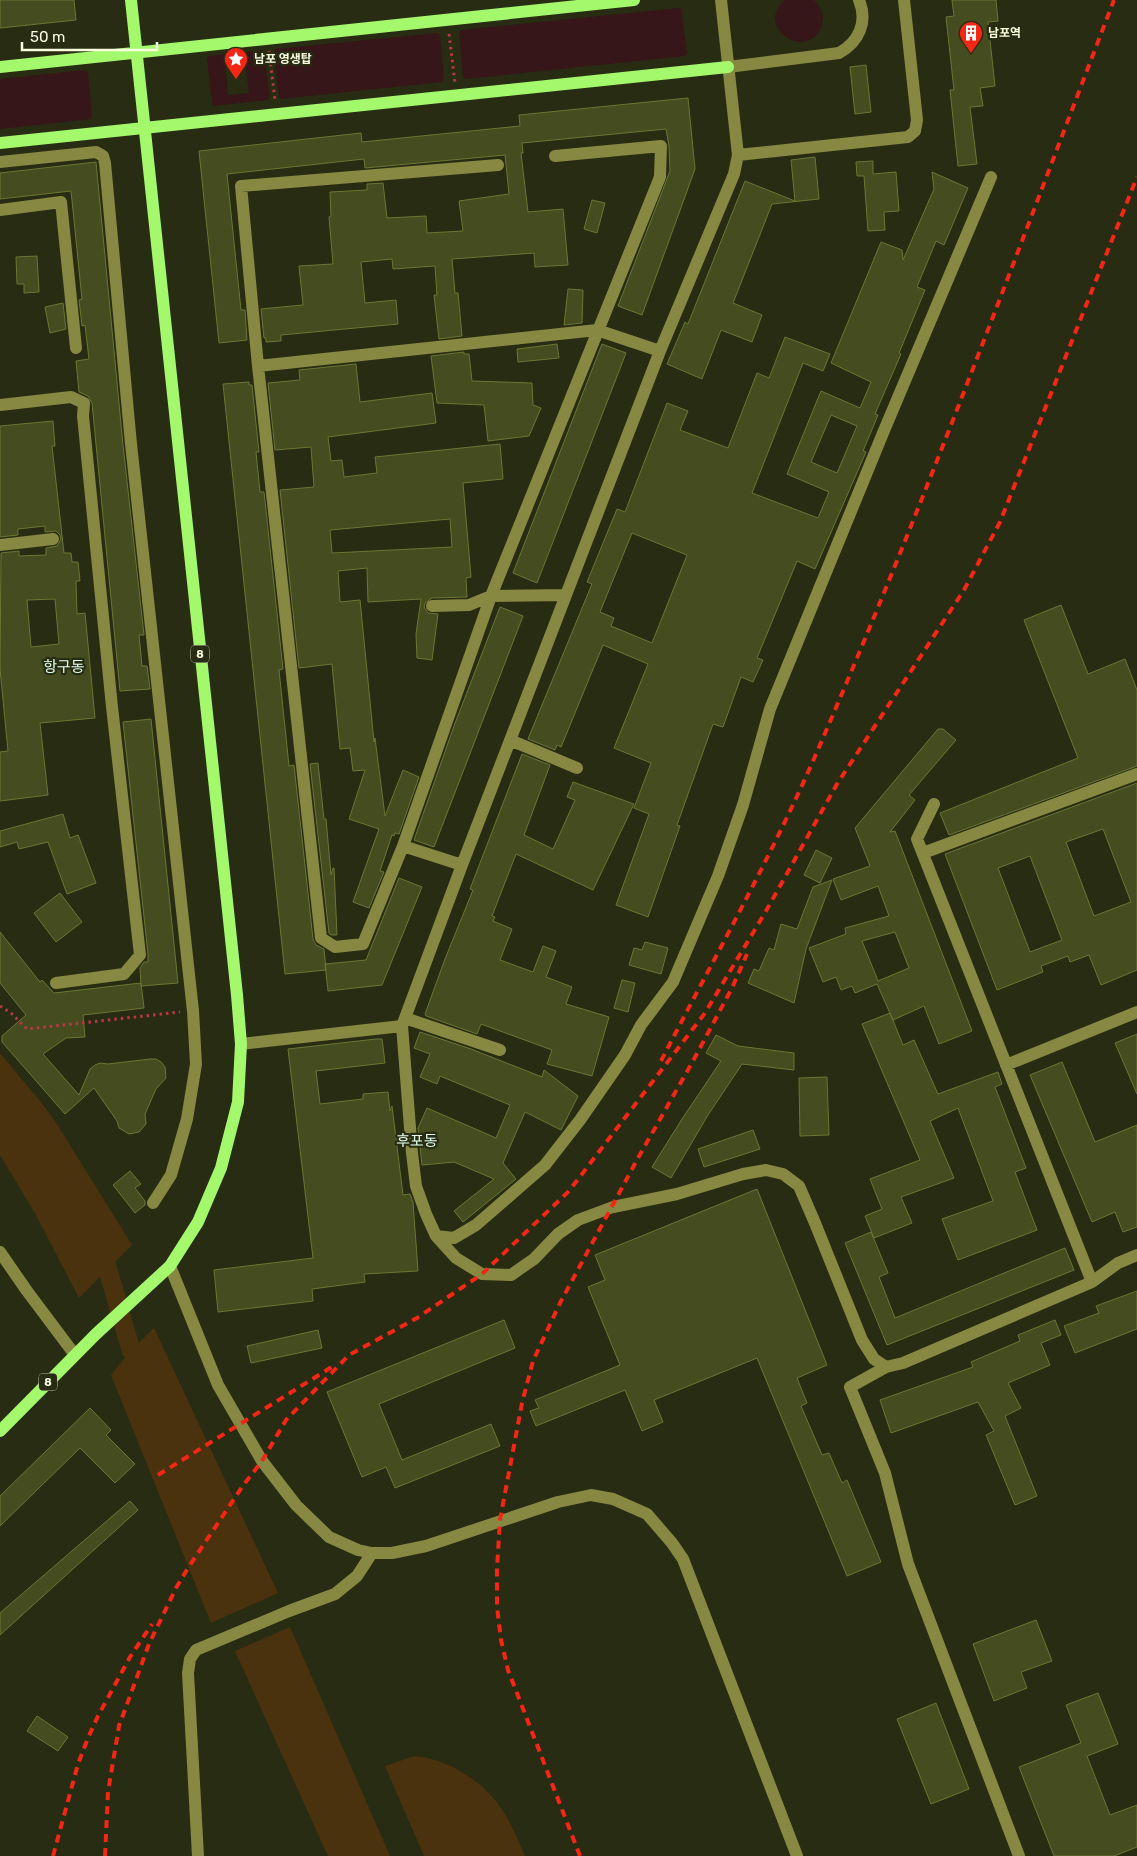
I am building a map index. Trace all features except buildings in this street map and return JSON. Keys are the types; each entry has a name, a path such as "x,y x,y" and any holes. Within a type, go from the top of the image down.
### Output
{"main road":[{"name":"8","path":"0,1431 96,1334 170,1266 198,1222 221,1168 238,1102 241,1044 237,995 131,0"},
{"path":"0,66 634,0"},
{"path":"0,143 728,67"}],"street":[{"path":"721,0 738,155 734,174 660,351 403,1022 412,1153 416,1186 436,1236 456,1258 482,1274 511,1275 534,1259 558,1234 578,1220 613,1207 677,1194 743,1174 766,1170 783,1174 798,1186 862,1340 874,1359 886,1367"},
{"path":"728,67 839,53 848,48 860,32 863,22 859,0"},
{"path":"738,155 908,137 915,131 917,120 904,0"},
{"path":"498,165 240,186 321,938 335,948 363,944 403,846 490,596 660,177 661,146 555,156"},
{"path":"0,162 96,152 103,156 105,163 132,453 193,1011 196,1064 187,1119 172,1175 153,1203"},
{"path":"436,1236 454,1238 476,1225 545,1165 580,1120 641,1025 673,982 721,867 742,805 770,709 991,177"},
{"path":"0,210 61,202 76,348"},
{"path":"258,366 597,330 660,351"},
{"path":"0,406 71,397 84,403 83,416 110,688 140,955 124,974 56,982"},
{"path":"0,544 53,539"},
{"path":"432,606 469,605 490,596 566,595"},
{"path":"510,740 577,768"},
{"path":"923,853 1137,774"},
{"path":"934,804 917,839 1092,1282"},
{"path":"403,846 462,865"},
{"path":"1006,1065 1137,1012"},
{"path":"241,1044 403,1022 500,1050"},
{"path":"0,1252 75,1355"},
{"path":"1019,1856 908,1564 885,1473 850,1386 886,1367 902,1363 1092,1282 1118,1263 1137,1255"},
{"path":"170,1266 218,1385 262,1461 296,1506 329,1537 358,1550 372,1553 392,1553 426,1546 558,1502 591,1495 613,1499 647,1514 683,1559 797,1856"},
{"path":"198,1856 188,1673 190,1659 196,1650 335,1594 357,1576 372,1553"}],"path":[{"path":"448,19 457,96"},
{"path":"268,38 276,115"},
{"path":"0,1006 11,1013 27,1029 193,1011"}],"shaded area":[{"path":"785,0 814,0 822,11 823,17 816,36 807,41 797,41 787,38 779,30 775,21 777,11"},
{"path":"681,9 687,53 685,56 466,79 463,77 459,34 461,30"},
{"path":"437,33 440,35 444,79 442,82 280,99 273,53 275,49"},
{"path":"263,50 270,97 268,100 213,106 208,56","holes":["245,61 249,93 228,95 225,63"]},
{"path":"84,70 88,73 91,119 0,129 0,79"},
{"path":"0,1053 55,1121 132,1245 79,1298 36,1215 0,1155"},
{"path":"154,1328 278,1593 211,1623 111,1375 131,1350"},
{"path":"290,1627 390,1856 328,1856 235,1651"},
{"path":"414,1756 439,1761 451,1766 474,1780 484,1789 505,1813 525,1856 424,1856 385,1766"}],"waterway":[{"path":"97,1245 106,1263 131,1350"}],"railway":[{"path":"661,1061 739,912 813,761 892,572 968,382 1114,0"},
{"path":"105,1856 108,1792 119,1726 149,1644 176,1588 188,1568 242,1487 262,1461 286,1420 349,1355 417,1318 482,1274 569,1191 705,1013 766,911 837,784 964,590 1000,522 1137,177"},
{"path":"580,1856 508,1670 501,1640 497,1607 500,1520 522,1403 533,1361 560,1303 693,1061 732,988 747,954"},
{"path":"158,1475 335,1365"},
{"path":"53,1856 78,1764 88,1738 130,1657 152,1624"}],"place":[{"name":"남포역","path":"971,54"},
{"name":"남포 영생탑","path":"236,80"}],"district":[{"name":"항구동","path":"64,667"},
{"name":"후포동","path":"417,1141"}]}
